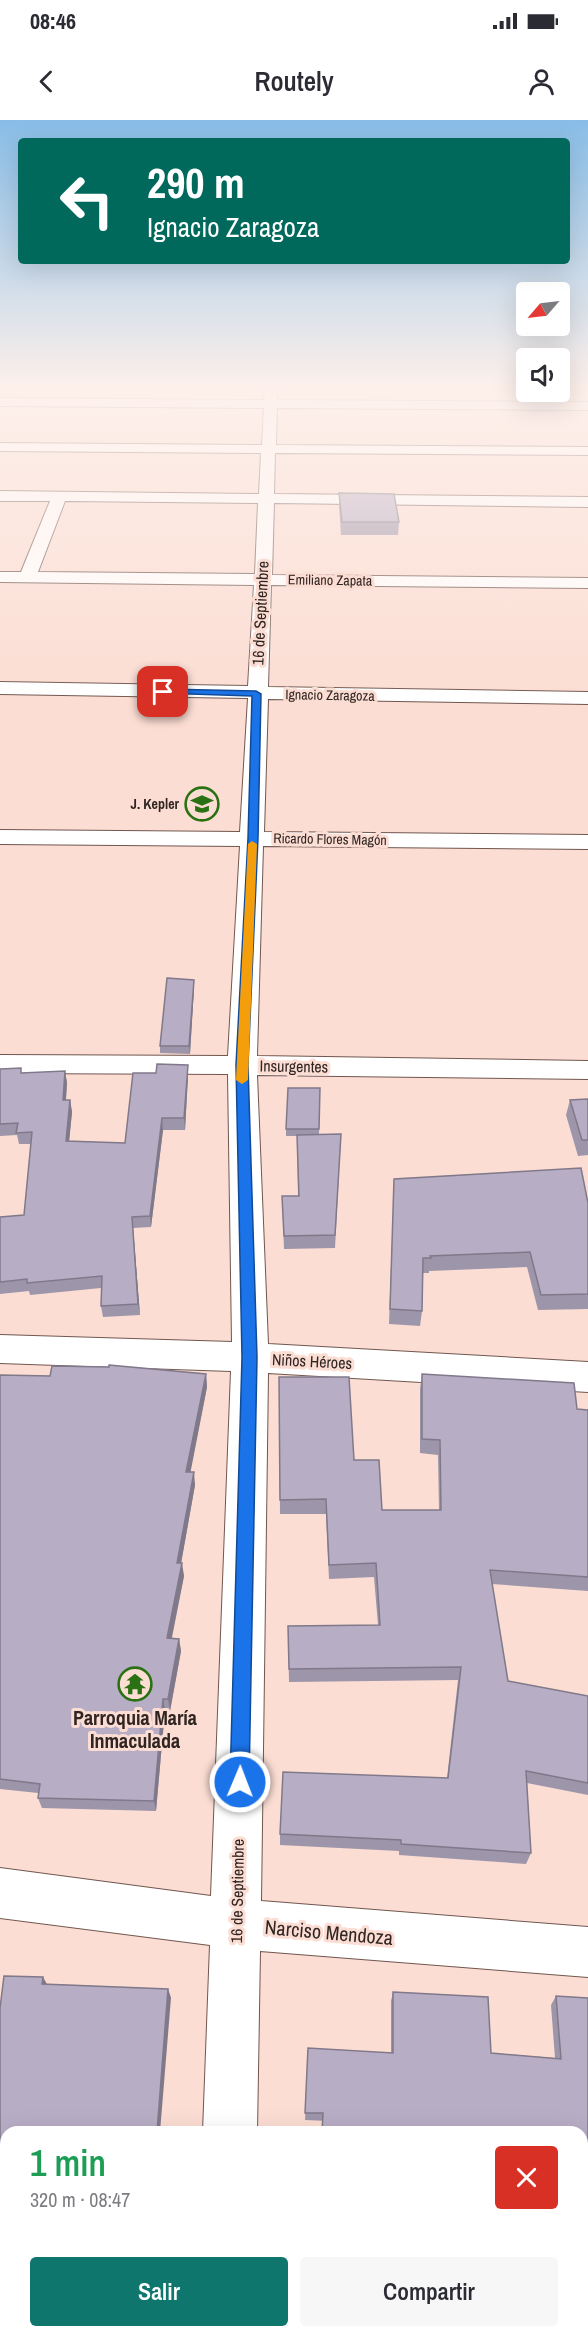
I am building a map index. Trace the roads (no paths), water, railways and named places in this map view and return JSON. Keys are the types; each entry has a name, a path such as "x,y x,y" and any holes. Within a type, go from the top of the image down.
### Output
{"street":[{"name":"16 de Septiembre","path":"230,2126 250,1357 242,1065 266,493"},
{"path":"0,496 588,502"},
{"path":"28,577 59,497"},
{"name":"Emiliano Zapata","path":"0,577 588,583"},
{"name":"Ignacio Zaragoza","path":"0,688 588,698"},
{"name":"Ricardo Flores Magón","path":"0,837 588,842"},
{"name":"Insurgentes","path":"0,1064 588,1070"},
{"name":"Niños Héroes","path":"0,1349 250,1357 588,1377"},
{"name":"Narciso Mendoza","path":"0,1893 236,1924 588,1952"}],"place":[{"name":"J. Kepler","path":"202,804"},
{"name":"Parroquia María Inmaculada","path":"135,1684"}]}
